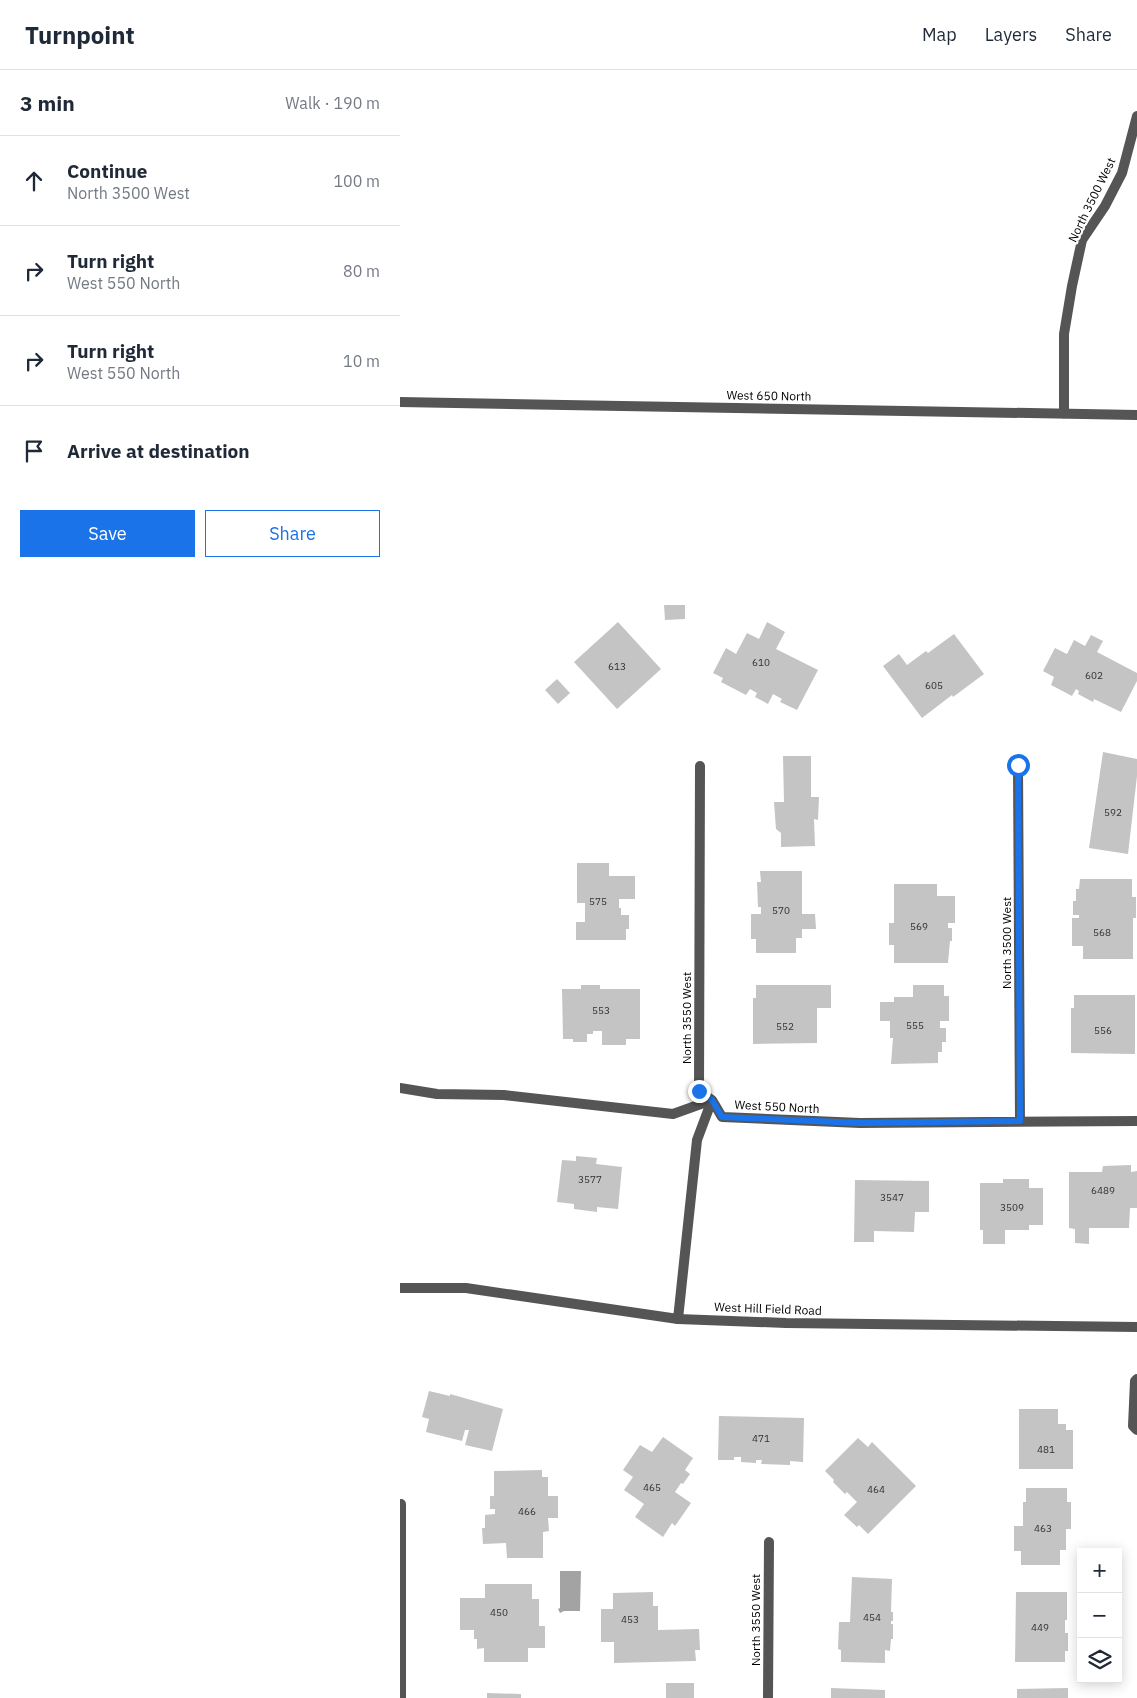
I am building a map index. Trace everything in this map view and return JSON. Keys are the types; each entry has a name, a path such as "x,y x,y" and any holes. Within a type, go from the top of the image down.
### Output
{"street":[{"name":"North 3500 West","path":"1064,414 1064,334 1082,240 1105,206 1122,173 1137,116"},
{"name":"West 650 North","path":"400,402 1137,415"},
{"name":"North 3500 West","path":"1018,765 1020,1121"},
{"name":"North 3550 West","path":"700,766 699,1091 712,1100"},
{"path":"400,1088 437,1094 504,1095 673,1114 712,1100"},
{"name":"West 550 North","path":"712,1100 722,1117 860,1123 1137,1121"},
{"path":"678,1319 697,1140 712,1100"},
{"name":"West Hill Field Road","path":"400,1288 466,1288 609,1307 678,1319 786,1323 1137,1327"},
{"path":"1137,1379 1135,1381 1133,1426 1137,1430"},
{"path":"401,1504 401,1698"},
{"name":"North 3550 West","path":"768,1542 768,1698"}],"shaded area":[{"path":"560,1571 581,1571 580,1611 564,1611 560,1613 558,1609 560,1608"}],"building":[{"path":"664,605 685,605 685,619 665,620"},
{"path":"618,622 661,669 617,709 574,662"},
{"path":"767,622 785,632 776,649 818,670 797,710 780,702 782,699 773,694 768,704 755,697 757,693 750,689 746,695 721,682 723,678 713,673 726,648 736,654 747,633 759,639"},
{"path":"954,634 984,674 922,718 883,666 899,654 907,665 926,651 928,653"},
{"path":"1091,635 1103,641 1097,652 1137,673 1137,681 1121,712 1094,699 1093,702 1078,694 1079,691 1076,689 1072,696 1051,685 1054,677 1043,671 1055,648 1067,654 1074,640 1085,646"},
{"path":"557,679 570,693 558,704 545,690"},
{"path":"1103,752 1137,759 1137,776 1128,854 1089,848"},
{"path":"783,756 811,756 811,797 819,797 818,820 814,819 815,846 781,847 781,833 776,829 774,802 784,802"},
{"path":"577,863 609,863 609,876 635,876 635,899 619,899 621,915 629,915 629,929 626,929 626,940 576,940 576,922 585,922 585,903 577,903"},
{"path":"760,871 802,871 802,914 815,914 816,929 802,929 802,938 796,938 796,953 756,953 756,939 751,939 751,914 761,914 761,907 758,907 757,882 761,882"},
{"path":"1080,879 1132,879 1132,897 1136,897 1136,918 1133,918 1133,959 1083,959 1083,946 1072,946 1072,918 1079,918 1079,915 1073,915 1073,901 1076,901 1076,889 1079,889"},
{"path":"894,884 937,884 937,896 955,896 955,923 948,923 948,928 952,928 952,941 950,941 948,963 894,963 894,945 889,945 889,923 894,923"},
{"path":"581,985 600,985 600,989 640,989 640,1039 626,1039 626,1045 602,1045 602,1031 593,1031 593,1034 587,1034 587,1042 573,1042 573,1039 563,1039 562,989 581,989"},
{"path":"756,985 831,985 831,1008 817,1008 817,1043 753,1044 753,998 756,998"},
{"path":"913,985 944,985 944,996 949,996 949,1021 940,1021 940,1028 946,1028 946,1042 942,1042 942,1052 938,1052 938,1063 891,1064 893,1038 890,1038 890,1021 880,1021 880,1002 894,1002 894,997 913,997"},
{"path":"1074,995 1135,995 1135,1054 1071,1053 1071,1008 1074,1008"},
{"path":"576,1156 597,1158 596,1164 622,1167 618,1209 597,1207 597,1212 574,1209 574,1204 557,1202 562,1160 576,1161"},
{"path":"1131,1165 1131,1172 1137,1171 1137,1208 1130,1208 1129,1228 1089,1228 1089,1244 1075,1243 1075,1229 1069,1228 1069,1172 1102,1172 1103,1166"},
{"path":"1003,1179 1029,1179 1029,1188 1043,1188 1043,1225 1029,1225 1029,1230 1005,1230 1005,1244 983,1244 983,1230 980,1230 980,1183 1003,1183"},
{"path":"855,1180 929,1181 929,1212 915,1212 914,1232 874,1231 874,1242 854,1242"},
{"path":"429,1391 450,1396 450,1394 503,1409 492,1451 465,1445 469,1430 465,1430 462,1441 426,1432 429,1419 422,1417"},
{"path":"1019,1409 1058,1409 1058,1424 1066,1424 1066,1430 1073,1430 1073,1469 1019,1469"},
{"path":"719,1416 804,1418 803,1462 790,1461 790,1465 761,1464 762,1460 756,1460 756,1463 741,1462 741,1457 734,1457 734,1460 718,1460"},
{"path":"663,1437 693,1458 685,1470 690,1474 675,1492 691,1503 675,1526 672,1523 663,1537 635,1517 644,1504 624,1490 633,1477 623,1470 640,1445 652,1452"},
{"path":"858,1438 868,1447 872,1442 916,1486 868,1534 844,1515 857,1502 847,1492 845,1494 825,1471"},
{"path":"542,1470 542,1477 548,1477 548,1496 558,1496 558,1518 548,1518 549,1531 543,1532 543,1558 507,1558 506,1543 483,1544 482,1528 485,1528 485,1515 495,1514 495,1509 490,1509 490,1496 494,1496 494,1471"},
{"path":"1026,1488 1067,1488 1067,1502 1071,1502 1071,1529 1066,1529 1066,1550 1060,1550 1060,1565 1021,1565 1021,1551 1014,1551 1014,1526 1023,1526 1023,1502 1026,1502"},
{"path":"852,1577 892,1579 891,1612 893,1612 893,1621 891,1621 891,1624 893,1624 893,1639 891,1639 890,1651 885,1650 885,1663 841,1662 841,1650 838,1649 839,1622 850,1622"},
{"path":"485,1584 532,1584 532,1599 539,1599 539,1626 545,1626 545,1648 528,1648 528,1662 484,1662 484,1648 477,1649 477,1639 474,1639 474,1630 460,1630 460,1598 485,1598"},
{"path":"653,1592 653,1606 658,1606 658,1630 699,1629 700,1650 695,1650 696,1661 614,1663 614,1642 601,1642 601,1609 613,1609 613,1593"},
{"path":"1016,1592 1067,1592 1065,1633 1068,1633 1068,1651 1065,1651 1065,1662 1015,1662"},
{"path":"666,1683 694,1683 694,1698 666,1698"},
{"path":"831,1688 885,1690 885,1698 831,1698"},
{"path":"1068,1688 1068,1698 1017,1698 1017,1689"},
{"path":"487,1693 521,1694 521,1698 487,1698"}],"route":[{"path":"699,1091 712,1100 722,1117 860,1123 1020,1121 1018,765"}]}
